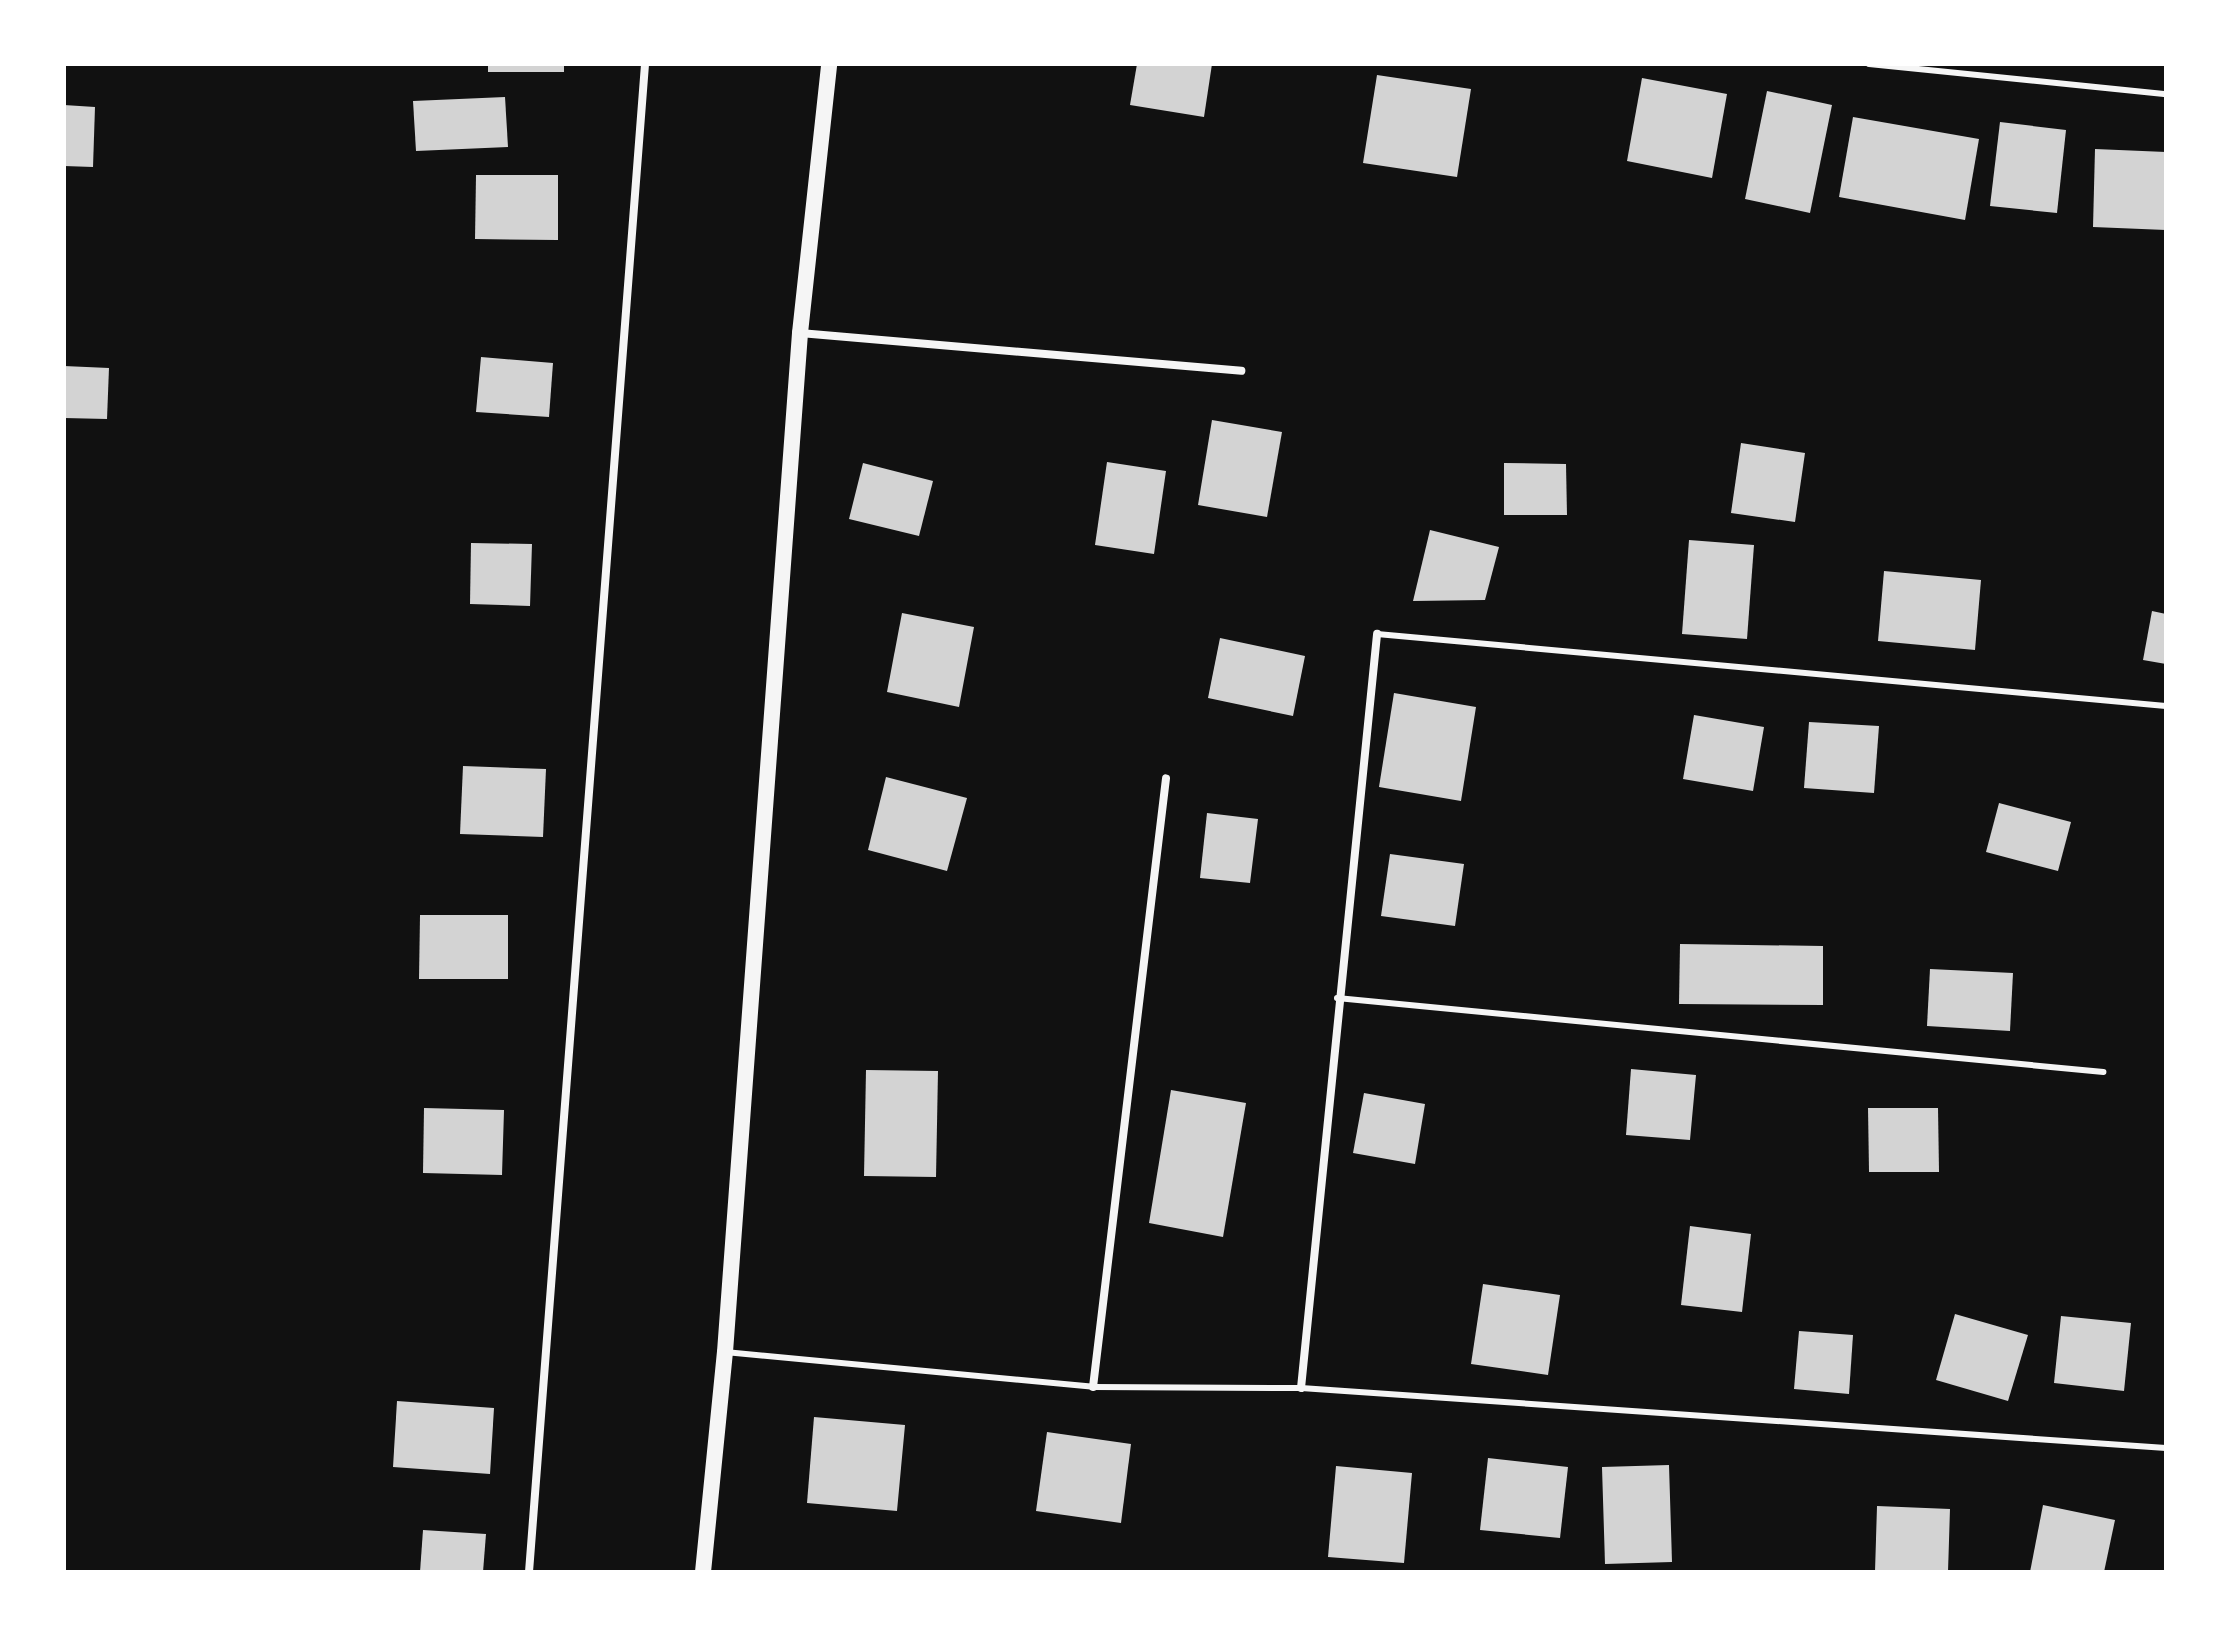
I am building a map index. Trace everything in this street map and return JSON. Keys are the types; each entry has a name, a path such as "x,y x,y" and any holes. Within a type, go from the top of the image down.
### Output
{"main road":[{"path":"703,1572 725,1352 800,333 829,64"}],"street":[{"path":"529,1572 645,64"},
{"path":"800,333 1241,371"},
{"path":"1301,1388 1337,998 1377,634"},
{"path":"1093,1387 1166,778"}],"lane":[{"path":"1869,64 2166,94"},
{"path":"1377,634 2166,706"},
{"path":"1337,998 2103,1072"},
{"path":"725,1352 1093,1387 1301,1388 2166,1448"}],"building":[{"path":"488,64 564,64 564,72 488,72"},
{"path":"1137,64 1212,64 1204,117 1130,105"},
{"path":"1377,75 1471,89 1457,177 1363,163"},
{"path":"1642,78 1727,94 1712,178 1627,161"},
{"path":"1767,91 1832,105 1810,213 1745,199"},
{"path":"505,97 508,147 416,151 413,101"},
{"path":"64,105 95,107 93,167 64,166"},
{"path":"1853,117 1979,139 1965,220 1839,197"},
{"path":"2000,122 2066,130 2057,213 1990,206"},
{"path":"2095,149 2166,152 2166,230 2093,227"},
{"path":"476,175 558,175 558,240 475,239"},
{"path":"481,357 553,363 549,417 476,412"},
{"path":"64,366 109,368 107,419 64,418"},
{"path":"1212,420 1282,432 1267,517 1198,505"},
{"path":"1741,443 1805,453 1795,522 1731,513"},
{"path":"1107,462 1166,471 1154,554 1095,545"},
{"path":"863,463 933,481 919,536 849,519"},
{"path":"1504,463 1566,464 1567,515 1504,515"},
{"path":"1430,530 1499,547 1485,600 1413,601"},
{"path":"1689,540 1754,545 1747,639 1682,634"},
{"path":"471,543 532,544 530,606 470,604"},
{"path":"1884,571 1981,580 1975,650 1878,641"},
{"path":"2152,611 2166,614 2166,664 2143,660"},
{"path":"902,613 974,627 959,707 887,692"},
{"path":"1220,638 1305,656 1293,716 1208,698"},
{"path":"1394,693 1476,707 1461,801 1379,787"},
{"path":"1694,715 1764,727 1753,791 1683,779"},
{"path":"1809,722 1879,726 1874,793 1804,788"},
{"path":"463,766 546,769 543,837 460,834"},
{"path":"886,777 967,798 947,871 868,850"},
{"path":"1999,803 2071,822 2058,871 1986,852"},
{"path":"1207,813 1258,819 1250,883 1200,878"},
{"path":"1390,854 1464,864 1455,926 1381,916"},
{"path":"420,915 508,915 508,979 419,979"},
{"path":"1680,944 1823,946 1823,1005 1679,1004"},
{"path":"1930,969 2013,973 2010,1031 1927,1026"},
{"path":"1631,1069 1696,1075 1690,1140 1626,1135"},
{"path":"866,1070 938,1071 936,1177 864,1176"},
{"path":"1171,1090 1246,1103 1223,1237 1149,1223"},
{"path":"1364,1093 1425,1104 1415,1164 1353,1153"},
{"path":"424,1108 504,1110 502,1175 423,1173"},
{"path":"1868,1108 1938,1108 1939,1172 1869,1172"},
{"path":"1690,1226 1751,1234 1742,1312 1681,1305"},
{"path":"1483,1284 1560,1295 1548,1375 1471,1364"},
{"path":"1955,1314 2028,1335 2008,1401 1936,1380"},
{"path":"2061,1316 2131,1323 2124,1391 2054,1383"},
{"path":"1799,1331 1853,1335 1849,1394 1794,1389"},
{"path":"397,1401 494,1408 490,1474 393,1467"},
{"path":"814,1417 905,1425 897,1511 807,1503"},
{"path":"1047,1432 1131,1444 1121,1523 1036,1511"},
{"path":"1488,1458 1568,1467 1560,1538 1480,1530"},
{"path":"1669,1465 1672,1562 1605,1564 1602,1467"},
{"path":"1336,1466 1412,1473 1404,1563 1328,1557"},
{"path":"2043,1505 2115,1520 2104,1572 2030,1572"},
{"path":"1877,1506 1950,1509 1948,1572 1875,1572"},
{"path":"423,1530 486,1534 483,1572 420,1572"}]}
